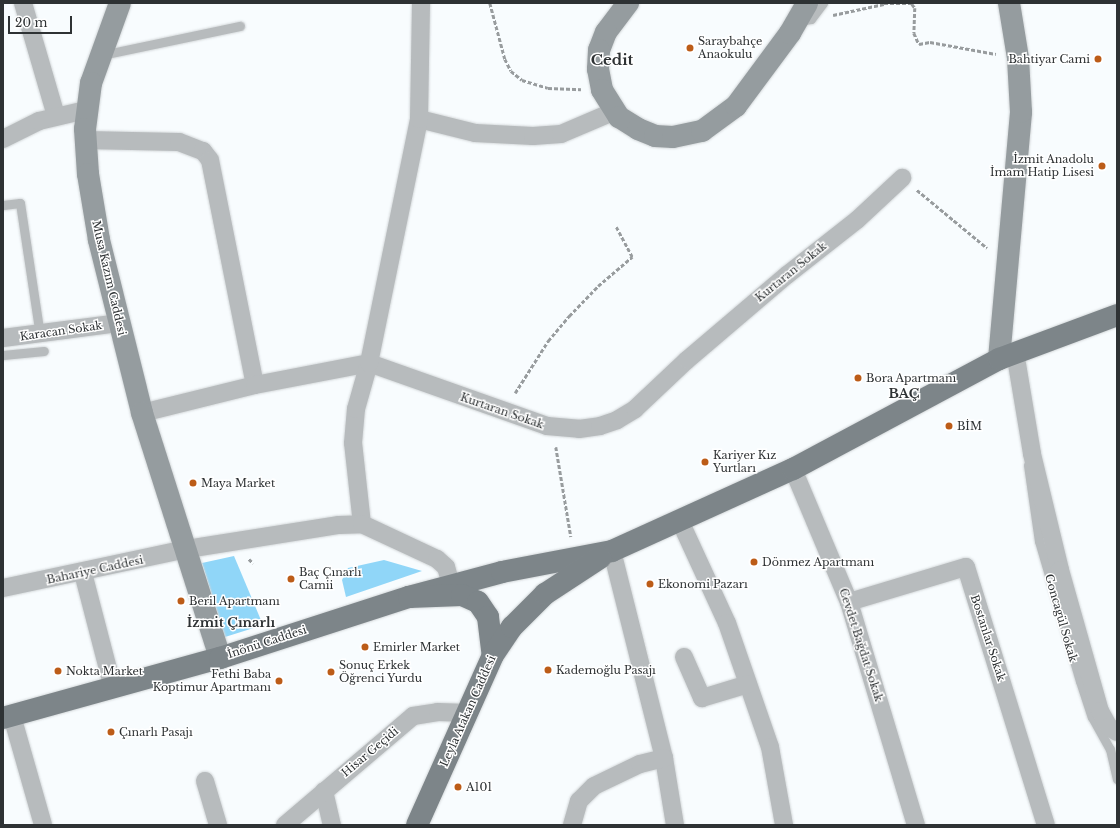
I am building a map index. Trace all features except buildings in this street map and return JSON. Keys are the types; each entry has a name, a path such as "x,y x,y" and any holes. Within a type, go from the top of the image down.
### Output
{"main road":[{"name":"Musa Kazım Caddesi","path":"120,3 99,55 86,110 85,140 99,240 118,323 142,412 187,549 220,658"},
{"path":"628,3 606,32 599,50 598,69 602,90 615,111 638,129 655,136 673,137 702,131 736,106 805,15"},
{"path":"1007,355 1008,266 1021,112 1018,58 1009,3"},
{"path":"409,597 451,585 612,551 793,469 1007,355 1117,318"},
{"name":"Leyla Atakan Caddesi","path":"417,825 493,655 512,627 540,598 612,551"},
{"name":"İnönü Caddesi","path":"8,717 220,658 409,597 462,595 474,600 488,617 493,655"}],"street":[{"path":"23,3 56,116"},
{"path":"421,3 419,120 369,363 356,409 353,443 362,524 437,559 446,567 451,585"},
{"path":"3,139 56,116 86,110"},
{"path":"419,120 476,133 533,136 561,134 615,111"},
{"path":"85,140 179,142 203,151 210,160 255,385"},
{"name":"Kurtaran Sokak","path":"369,363 504,412 552,427 579,429 600,426 617,420 635,409 688,360 787,275 857,220 902,178"},
{"name":"Karacan Sokak","path":"3,338 42,343 118,323"},
{"name":"Goncagül Sokak","path":"1007,355 1032,450 1060,570 1093,690 1105,722 1117,732"},
{"path":"142,412 255,385 369,363"},
{"name":"Cevdet Bağdat Sokak","path":"793,469 849,602 916,825"},
{"path":"680,521 727,623 770,747 784,825"},
{"name":"Bahariye Caddesi","path":"3,588 83,573 187,549 339,525 362,524"},
{"path":"612,551 664,758 675,825"},
{"name":"Bostanlar Sokak","path":"849,602 966,567 1046,825"},
{"path":"83,573 113,688"},
{"path":"684,657 702,698 748,684"},
{"name":"Hisar Geçidi","path":"286,825 413,716 438,712 468,713"},
{"path":"8,717 43,825"},
{"path":"572,825 580,800 594,786 640,764 664,758"},
{"path":"205,781 218,825"},
{"path":"324,791 332,825"}],"lane":[{"path":"805,15 823,3"},
{"path":"99,55 240,26"},
{"path":"3,205 20,203 42,343 3,355"},
{"name":"Goncagül Sokak","path":"1032,450 1027,471 1039,541 1080,681 1092,717 1110,749 1117,779"}],"path":[{"path":"490,3 505,59 511,71 522,80 548,88 602,90"},
{"path":"805,15 884,4 912,4 915,8 914,33 919,44 930,42 1018,58"},
{"path":"902,178 1008,266"},
{"path":"504,412 548,341 569,316 598,286 632,257 616,226"},
{"path":"552,427 572,542"}],"shaded area":[{"path":"234,556 263,625 225,637 202,563"},
{"path":"384,560 422,571 346,597 342,580 348,568"}],"place":[{"name":"Saraybahçe Anaokulu","path":"690,48"},
{"name":"Bahtiyar Cami","path":"1098,59"},
{"name":"İzmit Anadolu İmam Hatip Lisesi","path":"1102,166"},
{"name":"Bora Apartmanı","path":"858,378"},
{"name":"BİM","path":"949,426"},
{"name":"Kariyer Kız Yurtları","path":"705,462"},
{"name":"Maya Market","path":"193,483"},
{"name":"Dönmez Apartmanı","path":"754,562"},
{"name":"Baç Çınarlı Camii","path":"291,579"},
{"name":"Ekonomi Pazarı","path":"650,584"},
{"name":"Beril Apartmanı","path":"181,601"},
{"name":"Emirler Market","path":"365,647"},
{"name":"Kademoğlu Pasajı","path":"548,670"},
{"name":"Nokta Market","path":"58,671"},
{"name":"Sonuç Erkek Öğrenci Yurdu","path":"331,672"},
{"name":"Fethi Baba Koptimur Apartmanı","path":"279,681"},
{"name":"Çınarlı Pasajı","path":"111,732"},
{"name":"A101","path":"458,787"}],"district":[{"name":"Cedit","path":"612,60"},
{"name":"BAÇ","path":"904,394"},
{"name":"İzmit Çınarlı","path":"231,623"}]}
